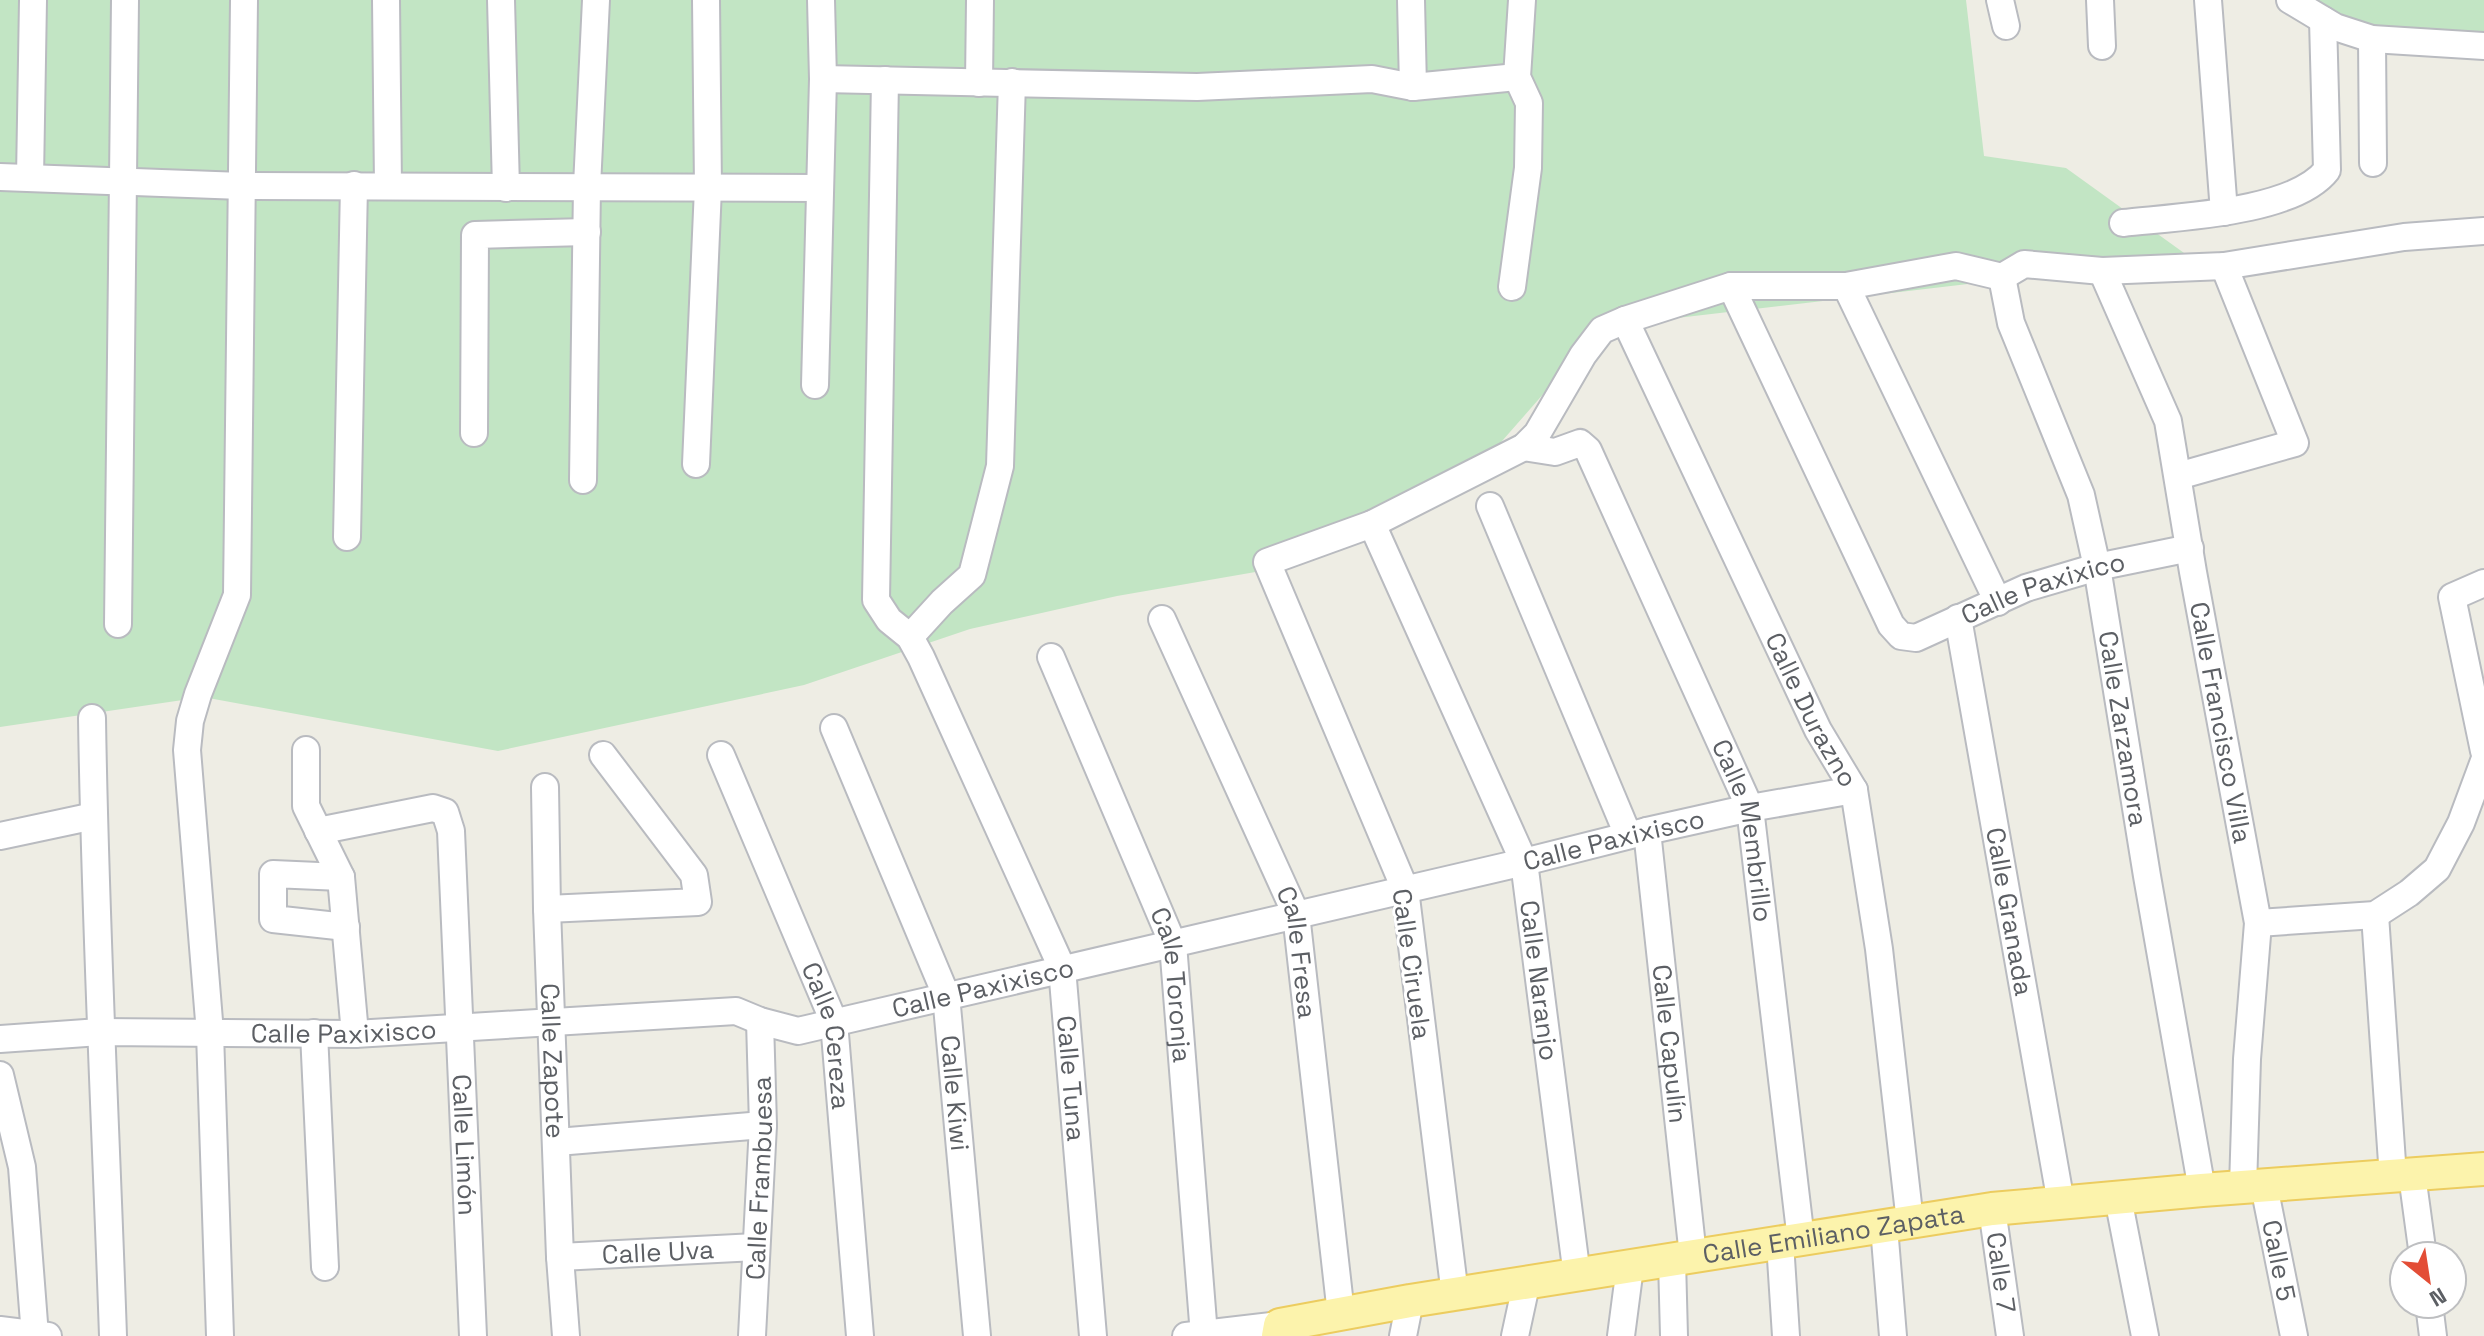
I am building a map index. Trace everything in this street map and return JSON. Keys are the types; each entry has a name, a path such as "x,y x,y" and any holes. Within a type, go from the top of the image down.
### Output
{"main road":[{"name":"Calle Emiliano Zapata","path":"1279,1331 1341,1314 1410,1301 1992,1209 2484,1169"}],"street":[{"path":"30,178 33,0"},
{"path":"118,624 125,0"},
{"path":"220,1336 210,1033 187,750 190,721 198,694 237,595 244,0"},
{"path":"386,0 388,186"},
{"path":"501,0 506,188"},
{"path":"583,480 587,186 596,0"},
{"path":"696,464 708,188 706,0"},
{"path":"815,385 823,79 821,0"},
{"path":"979,83 980,0"},
{"path":"1411,0 1413,87"},
{"path":"1512,287 1528,168 1529,103 1517,77 1522,0"},
{"path":"2100,0 2102,46"},
{"path":"2208,0 2224,212"},
{"path":"2290,0 2335,27 2372,39 2484,46"},
{"path":"2123,223 2262,205 2319,180 2327,170 2323,20"},
{"path":"2372,39 2373,163"},
{"path":"823,79 1197,87 1372,79 1413,87 1517,77"},
{"path":"885,80 876,600 889,620 916,647 942,602 972,575 1000,466 1012,82"},
{"path":"0,177 242,186 819,188"},
{"path":"347,537 354,185"},
{"path":"1372,524 1524,447 1537,434 1583,355 1602,330 1731,286 1846,286 1956,266 2002,277 2024,264 2102,271 2224,266 2404,237 2484,231"},
{"path":"474,433 475,235 587,232"},
{"path":"2178,476 2295,443 2224,266"},
{"name":"Calle Francisco Villa","path":"2102,271 2168,421 2258,923 2247,1059 2254,1187"},
{"name":"Calle Zarzamora","path":"2002,277 2011,323 2081,495 2097,567 2202,1190"},
{"name":"Calle Paxixico","path":"1731,286 1891,625 1901,636 1916,638 2026,588 2097,567 2190,548"},
{"path":"1846,286 1998,602"},
{"name":"Calle Durazno","path":"1625,320 1818,730 1854,790 1879,949 1897,1224 1893,1336"},
{"name":"Calle Membrillo","path":"1524,447 1555,452 1580,443 1588,450 1750,808 1791,1241 1786,1336"},
{"name":"Calle Capulín","path":"1490,506 1637,833 1682,1258 1674,1336"},
{"name":"Calle Ciruela","path":"1372,524 1267,562 1405,889 1455,1295"},
{"name":"Calle Naranjo","path":"1372,524 1524,862 1577,1276"},
{"path":"2484,583 2452,597 2484,751"},
{"name":"Calle Granada","path":"1958,618 2061,1203"},
{"name":"Calle Fresa","path":"1162,619 1296,914 1341,1314"},
{"name":"Calle Tuna","path":"916,647 1062,968 1093,1336"},
{"name":"Calle Toronja","path":"1051,657 1173,944 1195,1335"},
{"path":"92,718 100,1032 113,1336"},
{"name":"Calle Kiwi","path":"834,728 946,995 977,1336"},
{"path":"306,750 306,806 341,877 355,1034"},
{"path":"547,909 698,902 694,875 603,755"},
{"name":"Calle Cereza","path":"721,755 834,1022 860,1336"},
{"path":"2258,923 2375,915 2409,893 2437,869 2461,823 2484,761"},
{"name":"Calle Zapote","path":"545,787 560,1257 566,1336"},
{"name":"Calle Paxixisco","path":"0,1039 100,1032 355,1034 736,1011 798,1031 1637,833 1750,808 1854,790"},
{"name":"Calle Limón","path":"318,831 433,808 445,812 451,831 473,1336"},
{"path":"0,836 94,816"},
{"path":"341,877 273,874 273,919 346,927"},
{"path":"2375,915 2402,1176 2419,1240"},
{"name":"Calle Frambuesa","path":"752,1336 763,1125 760,1021"},
{"path":"314,1033 325,1267"},
{"path":"0,1075 22,1167 39,1335 0,1330"},
{"path":"557,1142 763,1125"},
{"name":"Calle 5","path":"2254,1187 2294,1336"},
{"path":"2118,1198 2145,1336"},
{"name":"Calle 7","path":"1992,1209 2010,1336"},
{"name":"Calle Uva","path":"560,1257 756,1247"},
{"path":"1621,1336 1630,1267"},
{"path":"1515,1336 1526,1285"},
{"path":"1403,1336 1410,1301"},
{"name":"Calle Emiliano Zapata","path":"1195,1335 1279,1331"}],"green space":[{"path":"0,0 1966,0 1984,156 2066,168 2191,258 1591,328 1545,392 1488,457 1267,570 1117,596 970,629 804,685 498,751 203,697 0,727"},
{"path":"2311,0 2484,0 2484,36 2385,34"}]}
